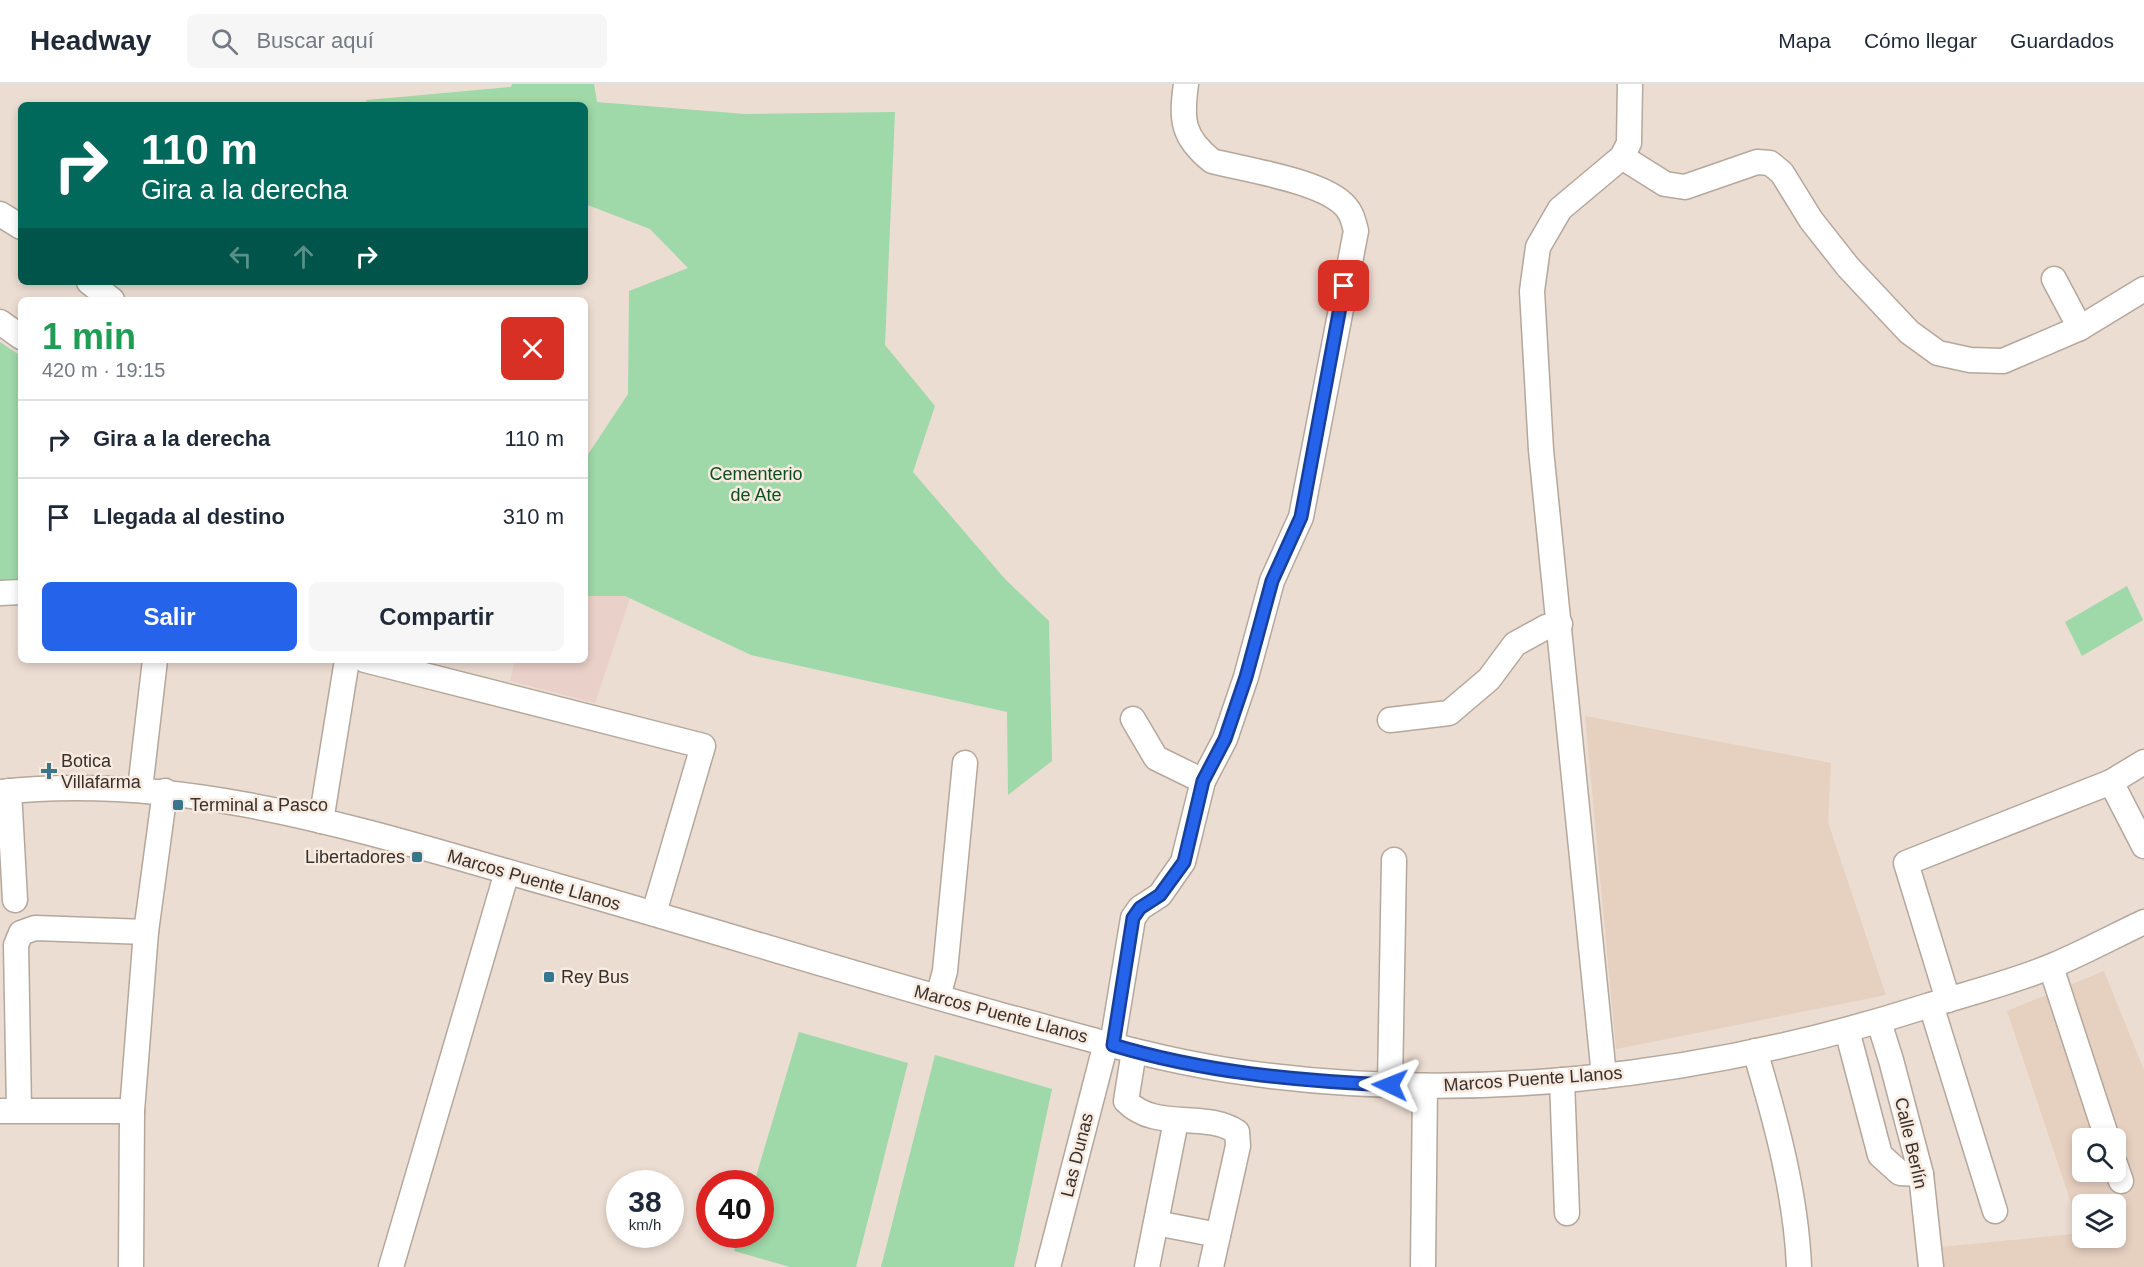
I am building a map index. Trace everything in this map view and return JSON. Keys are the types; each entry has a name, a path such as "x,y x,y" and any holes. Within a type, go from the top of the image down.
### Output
{"street":[{"path":"1186,84 1182,112 1186,134 1200,152 1212,161 1324,191 1343,203 1352,215 1356,231 1301,517 1272,581 1246,677 1225,739 1203,781 1184,862 1160,895 1140,908 1133,918 1117,1046 1126,1101 1137,1112 1176,1121 1228,1126 1237,1132 1238,1146 1211,1267"},
{"path":"1604,1076 1541,450 1532,291 1538,247 1560,209 1622,157 1629,143 1630,84"},
{"path":"1622,157 1674,187 1685,187 1757,162 1770,163 1782,173 1811,220 1848,267 1909,332 1938,353 1971,360 2003,361 2080,328 2144,289"},
{"path":"0,214 18,225"},
{"path":"2054,279 2080,328"},
{"path":"93,285 108,297"},
{"path":"0,322 18,335"},
{"path":"0,593 18,592"},
{"path":"1390,720 1449,713 1489,679 1515,644 1546,627 1560,624"},
{"path":"140,789 155,663"},
{"path":"321,821 347,663"},
{"path":"377,663 703,746 654,913"},
{"path":"1133,719 1156,758 1203,781"},
{"path":"1995,1211 1906,863 2111,782 2144,762"},
{"path":"938,998 945,971 965,763"},
{"path":"2111,782 2144,846"},
{"name":"Marcos Puente Llanos","path":"5,792 77,788 140,789 238,802 321,821 507,872 654,913 938,998 1117,1046 1268,1076 1390,1085 1425,1086 1562,1080 1674,1068 1755,1051 1879,1022 2051,967 2144,922"},
{"path":"130,1267 132,1111 146,932 165,791"},
{"path":"5,792 15,900"},
{"path":"1390,1085 1394,860"},
{"path":"397,1266 507,872"},
{"path":"132,1111 9,1110 16,945 21,933 35,928 146,932"},
{"path":"2051,967 2104,1128"},
{"name":"Calle Berlín","path":"1879,1022 1921,1174 1931,1267"},
{"path":"1847,1030 1880,1155 1900,1173 1921,1174"},
{"name":"Las Dunas","path":"1048,1267 1117,1046"},
{"path":"1755,1051 1795,1214 1798,1267"},
{"path":"1857,1067 1891,1060"},
{"path":"1562,1080 1567,1213"},
{"path":"1423,1267 1425,1086"},
{"path":"1148,1267 1176,1121"},
{"path":"1156,1223 1218,1235"}],"shaded area":[{"path":"588,596 630,598 595,703 510,681 514,663 588,663"},
{"path":"1585,716 1831,763 1828,822 1886,995 1616,1049"},
{"path":"2104,971 2144,1070 2144,1267 1942,1267 1941,1247 2072,1234 2072,1248 2126,1248 2126,1194 2072,1194 2072,1206 2007,1011"}],"green space":[{"name":"Cementerio de Ate","path":"512,84 594,84 597,102 745,114 895,112 885,345 935,406 913,472 1005,579 1049,621 1052,761 1008,795 1007,712 751,655 625,596 588,596 588,454 628,394 629,291 688,268 650,229 588,205 588,102 365,102 367,100 511,87"},
{"path":"0,342 18,354 18,582 0,582"},
{"path":"2127,586 2143,620 2082,656 2065,622"},
{"path":"799,1032 908,1063 856,1267 790,1267 734,1251 735,1248 774,1248 774,1170 758,1170"},
{"path":"935,1055 1052,1089 1014,1267 881,1267"}],"place":[{"name":"Botica Villafarma","path":"49,771"},
{"name":"Terminal a Pasco","path":"178,805"},
{"name":"Libertadores","path":"417,857"},
{"name":"Rey Bus","path":"549,977"}],"route":[{"path":"1344,286 1301,517 1272,581 1246,677 1225,739 1203,781 1184,862 1160,895 1140,908 1133,918 1113,1045 1178,1061 1268,1076 1390,1085"}]}
